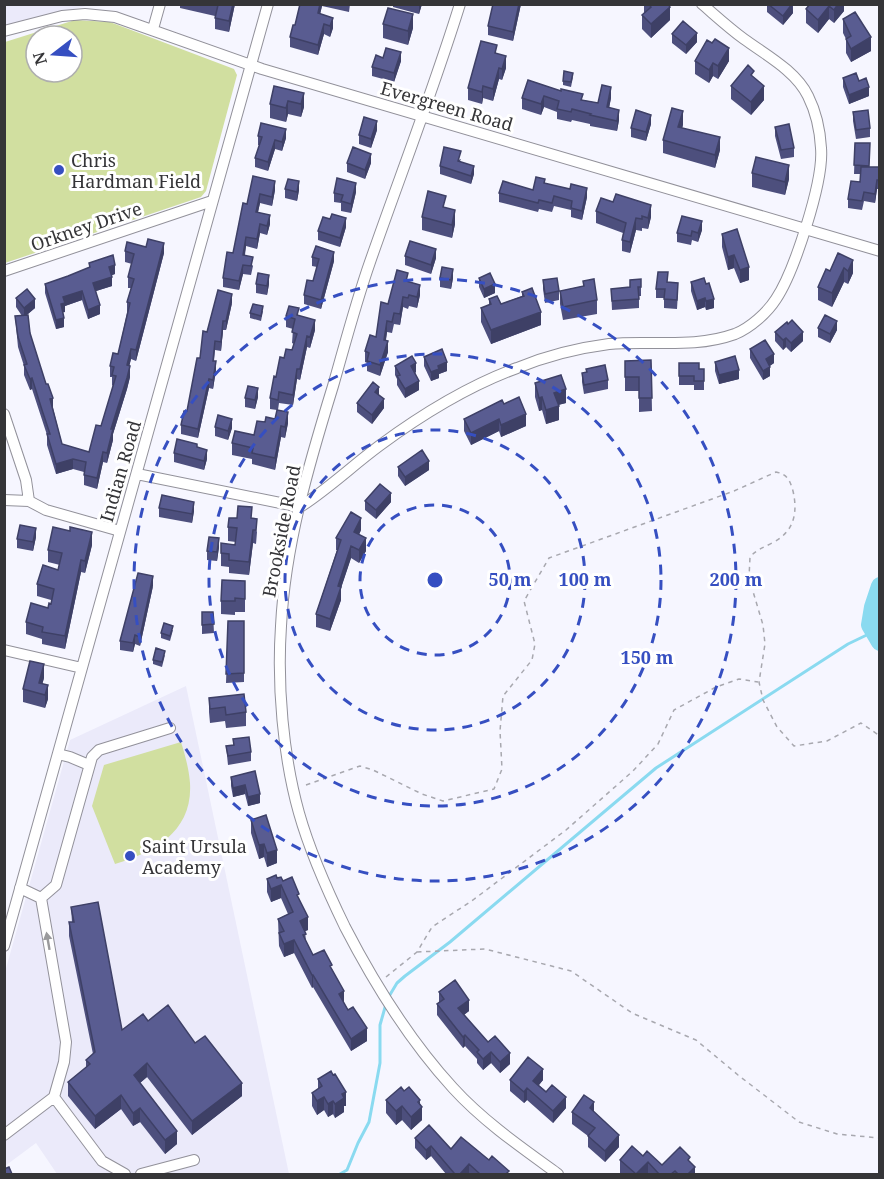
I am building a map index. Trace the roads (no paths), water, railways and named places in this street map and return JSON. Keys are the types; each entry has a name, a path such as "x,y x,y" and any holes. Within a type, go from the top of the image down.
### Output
{"street":[{"path":"153,29 160,4"},
{"name":"Indian Road","path":"4,946 268,4"},
{"name":"Brookside Road","path":"460,4 369,266 317,437 289,552 280,629 281,690 288,765 299,811 324,880 376,986 405,1030 454,1090 507,1138 558,1174"},
{"path":"137,474 300,507 382,444 431,411 456,396 515,368 547,357 599,346 706,342 738,333 761,317 775,301 787,281 814,197 822,151 818,121 807,94 773,59 702,4"},
{"name":"Evergreen Road","path":"4,31 62,16 100,10 252,65 879,251"},
{"name":"Orkney Drive","path":"4,271 212,201"},
{"path":"4,414 26,480 29,501"},
{"path":"4,500 29,501 45,510 120,531"},
{"path":"4,650 82,669"},
{"path":"41,898 56,885 92,757 99,750 170,728"},
{"path":"58,754 88,765"},
{"path":"21,888 41,898"},
{"path":"4,1135 54,1097 64,1062 66,1042 41,898"},
{"path":"54,1097 102,1161 126,1174"},
{"path":"141,1174 194,1160"}],"waterway":[{"path":"880,586 870,625 880,642"},
{"path":"388,998 397,983 405,976 450,942 656,768 848,644 873,632"},
{"path":"340,1174 347,1170 369,1122 380,1063 380,1025 386,1004"}],"place":[{"name":"Chris Hardman Field","path":"59,170"},
{"name":"Saint Ursula Academy","path":"130,856"}]}
